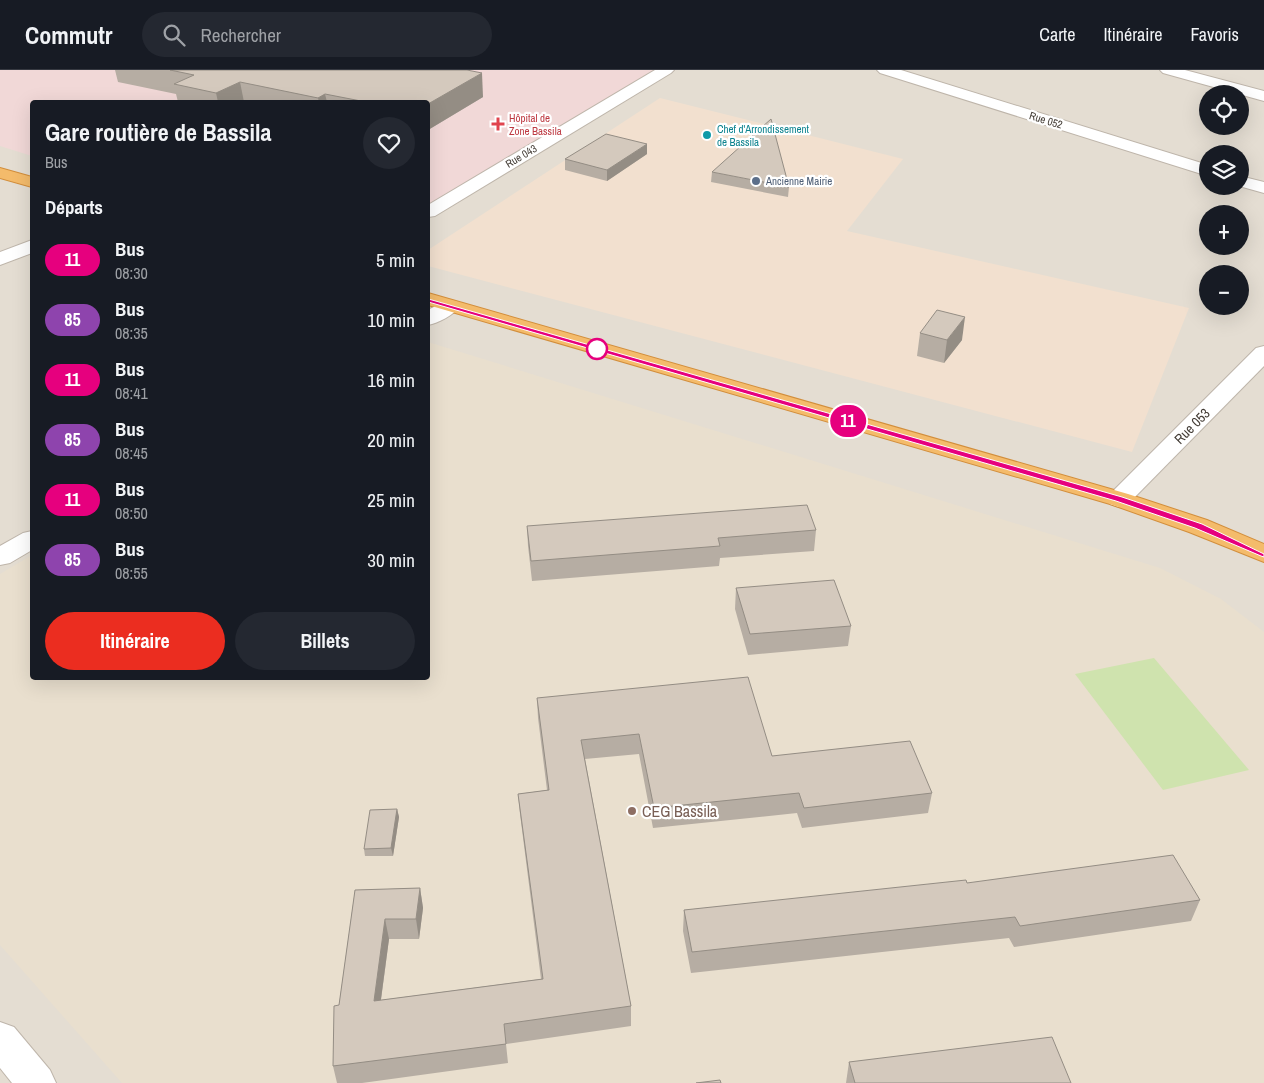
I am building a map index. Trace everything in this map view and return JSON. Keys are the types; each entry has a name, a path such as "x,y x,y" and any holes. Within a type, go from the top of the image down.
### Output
{"highway":[{"path":"0,173 30,181"},
{"path":"430,300 1119,499 1198,526 1264,554"}],"street":[{"name":"Rue 043","path":"430,211 666,70"},
{"name":"Rue 052","path":"885,70 1199,168"},
{"path":"1168,70 1264,96"},
{"path":"1249,184 1264,188"},
{"path":"0,259 30,247"},
{"path":"430,318 450,306"},
{"name":"Rue 053","path":"1119,499 1264,353"},
{"path":"0,1040 36,1083"}],"shaded area":[{"name":"CEG Bassila","path":"0,70 1264,70 1264,1083 0,1083"},
{"name":"Hôpital de Zone Bassila","path":"0,70 656,70 430,207 430,100 30,100 30,155 0,146"},
{"path":"660,98 903,159 847,231 1189,308 1132,452 430,267 430,249"},
{"name":"CEG Bassila","path":"430,343 1160,568 1221,599 1264,632 1264,1083 122,1083 0,945 0,574 30,556 30,680 430,680"}],"green space":[{"path":"1154,658 1249,770 1163,790 1075,674"}],"building":[{"path":"170,70 467,70 482,73 430,103 430,100 356,100 325,94 318,98 240,82 216,93 174,84 194,75"},
{"path":"771,119 789,187 712,172"},
{"path":"606,134 647,144 607,170 565,159"},
{"path":"937,310 965,317 947,340 920,333"},
{"path":"807,505 816,530 718,538 720,546 531,561 527,526"},
{"path":"834,580 851,626 750,634 736,588"},
{"path":"748,677 772,756 910,741 932,793 804,808 799,793 654,808 639,734 581,740 631,1006 504,1024 506,1044 333,1066 334,1006 339,1005 355,890 420,888 416,919 385,919 374,1001 543,979 518,794 549,790 537,698"},
{"path":"397,809 391,848 364,849 370,810"},
{"path":"1173,855 1200,900 1020,926 1015,917 692,952 684,910 966,880 967,883"},
{"path":"1052,1037 1071,1083 855,1083 849,1062"},
{"path":"720,1080 721,1083 696,1083"}],"bus line":[{"name":"11","path":"430,300 1119,499 1198,526 1264,554"}],"place":[{"name":"Hôpital de Zone Bassila","path":"498,124"},
{"name":"Chef d'Arrondissement de Bassila","path":"707,135"},
{"name":"Ancienne Mairie","path":"756,181"},
{"name":"CEG Bassila","path":"632,811"}]}
